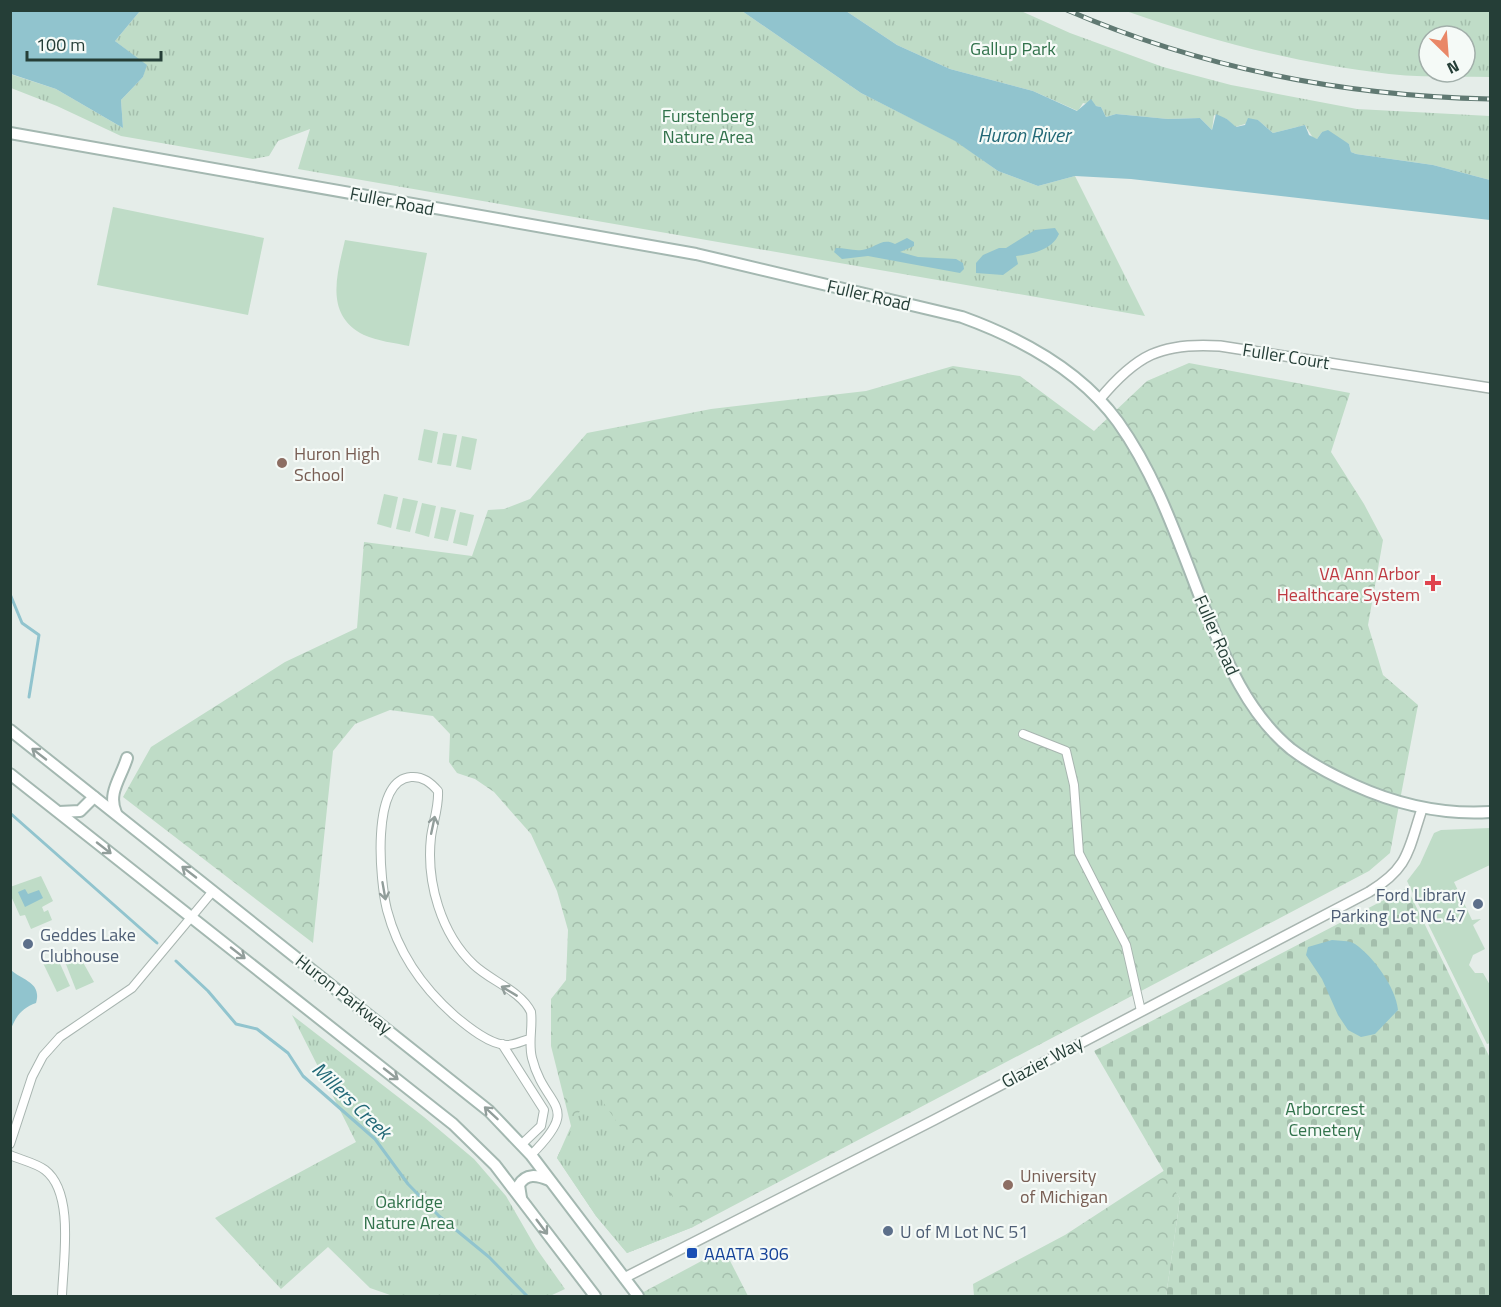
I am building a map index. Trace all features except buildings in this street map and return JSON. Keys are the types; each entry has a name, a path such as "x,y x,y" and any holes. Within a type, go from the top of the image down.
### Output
{"main road":[{"name":"Fuller Road","path":"10,133 696,254 962,317 1000,331 1062,369 1099,400 1136,449 1156,487 1233,672 1247,698 1264,722 1290,748 1322,770 1372,792 1422,809 1491,812"},
{"name":"Huron Parkway","path":"10,730 471,1094 522,1144 638,1296"},
{"path":"118,816 112,797 127,758"},
{"name":"Huron Parkway","path":"10,774 453,1124 495,1165 591,1295"},
{"path":"58,812 75,813 94,797"},
{"path":"521,1198 519,1185 526,1178 540,1176 552,1182"}],"street":[{"name":"Fuller Court","path":"1099,400 1116,379 1139,359 1166,348 1188,344 1220,346 1491,388"},
{"path":"1023,734 1066,751 1074,785 1078,853 1126,945 1141,1011"},
{"path":"529,1039 513,1044 502,1044 482,1035 440,1003 418,977 394,931 382,886 381,838 388,798 398,782 405,778 414,776 425,779 438,792 430,860 435,893 444,921 453,938 471,962 527,1004 532,1020 529,1039 533,1062 554,1100 559,1115 551,1134 531,1155"},
{"name":"Glazier Way","path":"624,1278 934,1120 1387,881 1399,871 1407,856 1422,809"},
{"path":"10,1144 32,1077 47,1051 60,1037 132,988 213,891"},
{"path":"502,1044 544,1110 541,1126 522,1144"},
{"path":"10,1155 44,1169 56,1180 60,1190 64,1216 62,1296"}],"green space":[{"name":"Furstenberg Nature Area","path":"140,11 742,11 861,93 956,141 998,171 1038,186 1075,176 1145,316 298,169 310,129 278,141 269,156 253,159 121,136 57,106 11,88 10,74 56,89 123,128 121,100 143,77 146,65 115,41"},
{"name":"Gallup Park","path":"846,11 1021,11 1070,33 1163,67 1231,85 1357,109 1490,116 1490,180 1433,165 1356,154 1351,152 1349,144 1322,132 1317,139 1313,138 1305,125 1273,133 1258,120 1235,127 1227,119 1214,115 1212,130 1200,118 1168,119 1116,114 1106,117 1101,107 1083,103 1078,111 1033,91 950,69 897,45"},
{"path":"1126,11 1490,11 1490,77 1477,77 1477,24 1417,24 1417,76 1355,70 1289,58 1223,41"},
{"path":"113,207 264,238 248,315 97,285"},
{"path":"345,240 427,253 409,346 364,335 351,327 343,317 336,293"},
{"path":"1189,363 1350,393 1331,452 1364,504 1383,540 1368,625 1383,675 1418,705 1390,853 1369,871 693,1227 627,1253 596,1216 557,1158 571,1126 551,1046 551,999 566,980 568,930 557,891 531,834 494,792 475,779 457,773 449,762 450,734 433,716 390,710 355,724 333,751 313,943 123,797 151,747 285,662 357,628 364,542 472,556 488,510 504,509 530,499 587,433 711,409 866,391 953,366 1020,376 1094,431 1147,381"},
{"path":"424,429 438,432 432,463 418,460"},
{"path":"443,433 457,435 451,466 437,464"},
{"path":"462,436 477,439 471,470 456,467"},
{"path":"384,494 398,497 391,528 377,524"},
{"path":"403,498 418,501 410,532 396,529"},
{"path":"422,503 436,506 429,537 415,533"},
{"path":"441,507 456,510 448,541 434,538"},
{"path":"460,512 474,515 467,546 453,543"},
{"path":"1490,828 1490,865 1454,882 1472,920 1481,919 1473,925 1485,949 1473,955 1469,965 1475,973 1483,973 1490,985 1490,1043 1487,1044 1407,881 1420,864 1434,833 1441,830"},
{"path":"41,876 53,901 42,907 44,912 48,910 52,920 31,929 25,915 20,916 11,896 10,887"},
{"name":"Arborcrest Cemetery","path":"1407,888 1490,1058 1490,1296 1166,1296 1180,1199 1094,1051"},
{"path":"75,948 94,982 76,990 62,954"},
{"path":"57,957 70,986 57,992 43,963"},
{"name":"Oakridge Nature Area","path":"292,1015 424,1117 474,1159 506,1196 536,1248 565,1289 550,1296 393,1296 370,1288 328,1247 281,1289 215,1218 356,1142"},
{"path":"592,1086 641,1157 644,1155 693,1227 627,1253 596,1216 557,1158"},
{"path":"1165,1170 1180,1199 1166,1296 974,1296 973,1284 1065,1235"},
{"path":"724,1249 748,1296 636,1296"}],"water":[{"path":"11,10 140,11 115,41 147,65 143,77 121,100 123,128 56,89 11,74"},
{"name":"Huron River","path":"742,11 846,11 897,45 950,69 1033,91 1077,111 1091,99 1096,106 1101,107 1106,117 1116,114 1168,119 1200,118 1212,130 1216,114 1227,119 1236,127 1245,125 1248,118 1258,120 1273,133 1305,125 1309,135 1317,139 1322,132 1328,130 1349,144 1351,152 1356,154 1433,165 1490,180 1490,220 1131,179 1075,176 1038,186 998,171 955,141 861,93"},
{"path":"1055,228 1059,234 1052,244 1035,252 1016,256 1018,264 1003,275 976,273 976,263 983,255 999,248 1006,248 1035,230"},
{"path":"907,238 914,242 914,246 900,252 918,257 956,259 963,263 964,269 960,273 868,256 842,259 834,252 836,248 862,250 886,242 895,244"},
{"path":"25,889 28,894 39,890 43,898 25,907 18,892"},
{"path":"1332,940 1350,942 1362,949 1376,964 1393,992 1398,1010 1375,1034 1361,1037 1348,1030 1338,1015 1322,979 1306,955 1308,947"},
{"path":"11,970 34,986 37,996 36,1003 20,1013 11,1029"}],"waterway":[{"name":"Millers Creek","path":"10,594 22,623 39,635 29,697"},
{"name":"Millers Creek","path":"10,813 157,943"},
{"name":"Millers Creek","path":"176,961 208,991 236,1024 257,1029 288,1053 303,1076 375,1139 408,1184 439,1216 489,1257 527,1296"}],"railway":[{"path":"1067,10 1169,48 1274,75 1382,92 1490,99"}],"place":[{"name":"Huron High School","path":"282,463"},
{"name":"VA Ann Arbor Healthcare System","path":"1433,583"},
{"name":"Ford Library Parking Lot NC 47","path":"1478,904"},
{"name":"Geddes Lake Clubhouse","path":"28,944"},
{"name":"University of Michigan","path":"1008,1185"},
{"name":"U of M Lot NC 51","path":"888,1231"},
{"name":"AAATA 306","path":"692,1253"}]}
